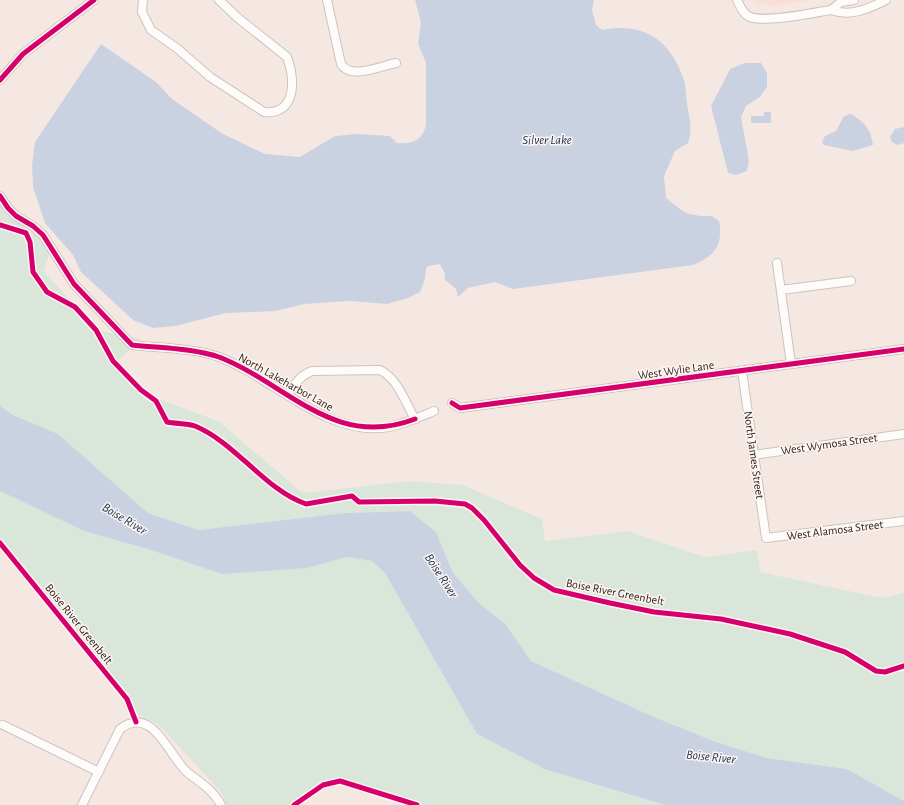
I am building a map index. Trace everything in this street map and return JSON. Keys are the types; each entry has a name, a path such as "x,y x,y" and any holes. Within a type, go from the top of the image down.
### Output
{"street":[{"path":"0,80 23,54 94,0"},
{"path":"143,0 142,12 151,30 178,49 210,77 264,112 274,113 285,107 292,90 290,66 287,57 238,18 219,0"},
{"path":"327,0 341,64 344,68 354,72 396,63"},
{"path":"737,0 741,8 749,16 761,19 831,10 842,14 864,10 886,0"},
{"path":"831,10 840,2 854,0"},
{"name":"North Lakeharbor Lane","path":"0,196 16,216 33,226 43,235 74,284 132,345 200,353 218,357 235,364 329,418 355,426 382,428 398,425 434,411"},
{"path":"777,263 791,364"},
{"path":"780,290 851,281"},
{"name":"West Wylie Lane","path":"452,403 460,408 904,349"},
{"path":"288,395 297,380 303,374 312,371 380,370 388,374 394,380 415,419"},
{"name":"North James Street","path":"742,371 766,538"},
{"name":"West Wymosa Street","path":"753,455 904,434"},
{"name":"West Alamosa Street","path":"766,538 904,521"},
{"path":"82,805 120,729 127,724 136,722 158,733 179,762 188,772 208,788 220,805"},
{"path":"3,725 99,772"}],"shaded area":[{"path":"752,0 811,0 773,6 758,4"},
{"path":"0,196 33,226 51,248 44,271 96,330 141,339 116,363 145,394 218,421 303,493 409,481 463,485 542,519 545,541 628,531 705,557 757,550 760,572 882,598 904,593 904,801 847,769 767,758 716,742 654,717 531,661 506,625 479,603 453,573 436,532 410,511 345,513 199,530 148,513 58,434 11,414 0,406"},
{"path":"0,491 84,531 151,550 307,568 347,557 372,561 385,573 547,770 665,805 417,805 340,781 323,785 294,805 227,805 221,792 162,728 156,723 138,715 127,699 0,543"}],"water":[{"name":"Silver Lake","path":"415,0 594,0 592,10 596,25 602,30 617,28 642,31 653,36 662,43 670,52 683,77 690,119 688,143 675,151 664,176 666,198 687,213 698,216 712,216 719,221 719,243 712,254 693,265 513,289 495,282 468,288 458,297 456,289 445,280 445,274 440,264 426,268 425,279 420,292 408,298 387,304 350,301 304,304 276,311 226,313 175,326 153,328 133,320 81,272 73,255 45,223 33,187 32,165 35,142 101,44 156,82 172,99 223,134 265,154 300,157 335,136 357,134 390,136 397,143 407,143 419,138 422,135 426,125 426,63 418,44 421,22"},
{"path":"745,63 761,63 767,73 767,87 760,97 746,106 741,117 749,161 747,171 736,175 728,173 711,106 730,69"},
{"path":"764,112 771,112 771,123 751,123 751,116 764,116"},
{"path":"851,114 860,120 869,130 873,145 853,151 824,145 822,142 825,136 836,131 844,116"},
{"path":"904,127 904,143 898,145 892,142 890,137 895,129"},
{"name":"Boise River","path":"0,406 11,414 58,434 148,513 199,530 345,513 410,511 436,532 453,573 479,603 506,625 531,661 654,717 716,742 767,758 847,769 904,801 904,805 665,805 547,770 477,734 385,573 372,561 347,557 307,568 222,574 151,550 84,531 0,491"}],"cycle path":[{"path":"0,80 23,54 94,0"},
{"path":"0,196 8,208 16,216 33,226 43,235 74,284 132,345 188,350 219,357 267,382 312,410 336,420 360,426 386,426 415,419"},
{"name":"Boise River Greenbelt","path":"0,225 26,233 30,242 33,272 47,292 75,307 96,330 113,361 141,390 156,401 167,422 192,425 210,434 224,443 264,478 291,497 306,504 352,496 359,502 435,501 465,504 472,508 484,520 520,565 534,578 554,590 654,612 721,619 790,634 845,652 876,671 885,672 904,666"},
{"path":"452,403 460,408 904,349"},
{"name":"Boise River Greenbelt","path":"0,543 127,699 136,722"},
{"path":"294,805 323,785 340,781 417,805"}]}
